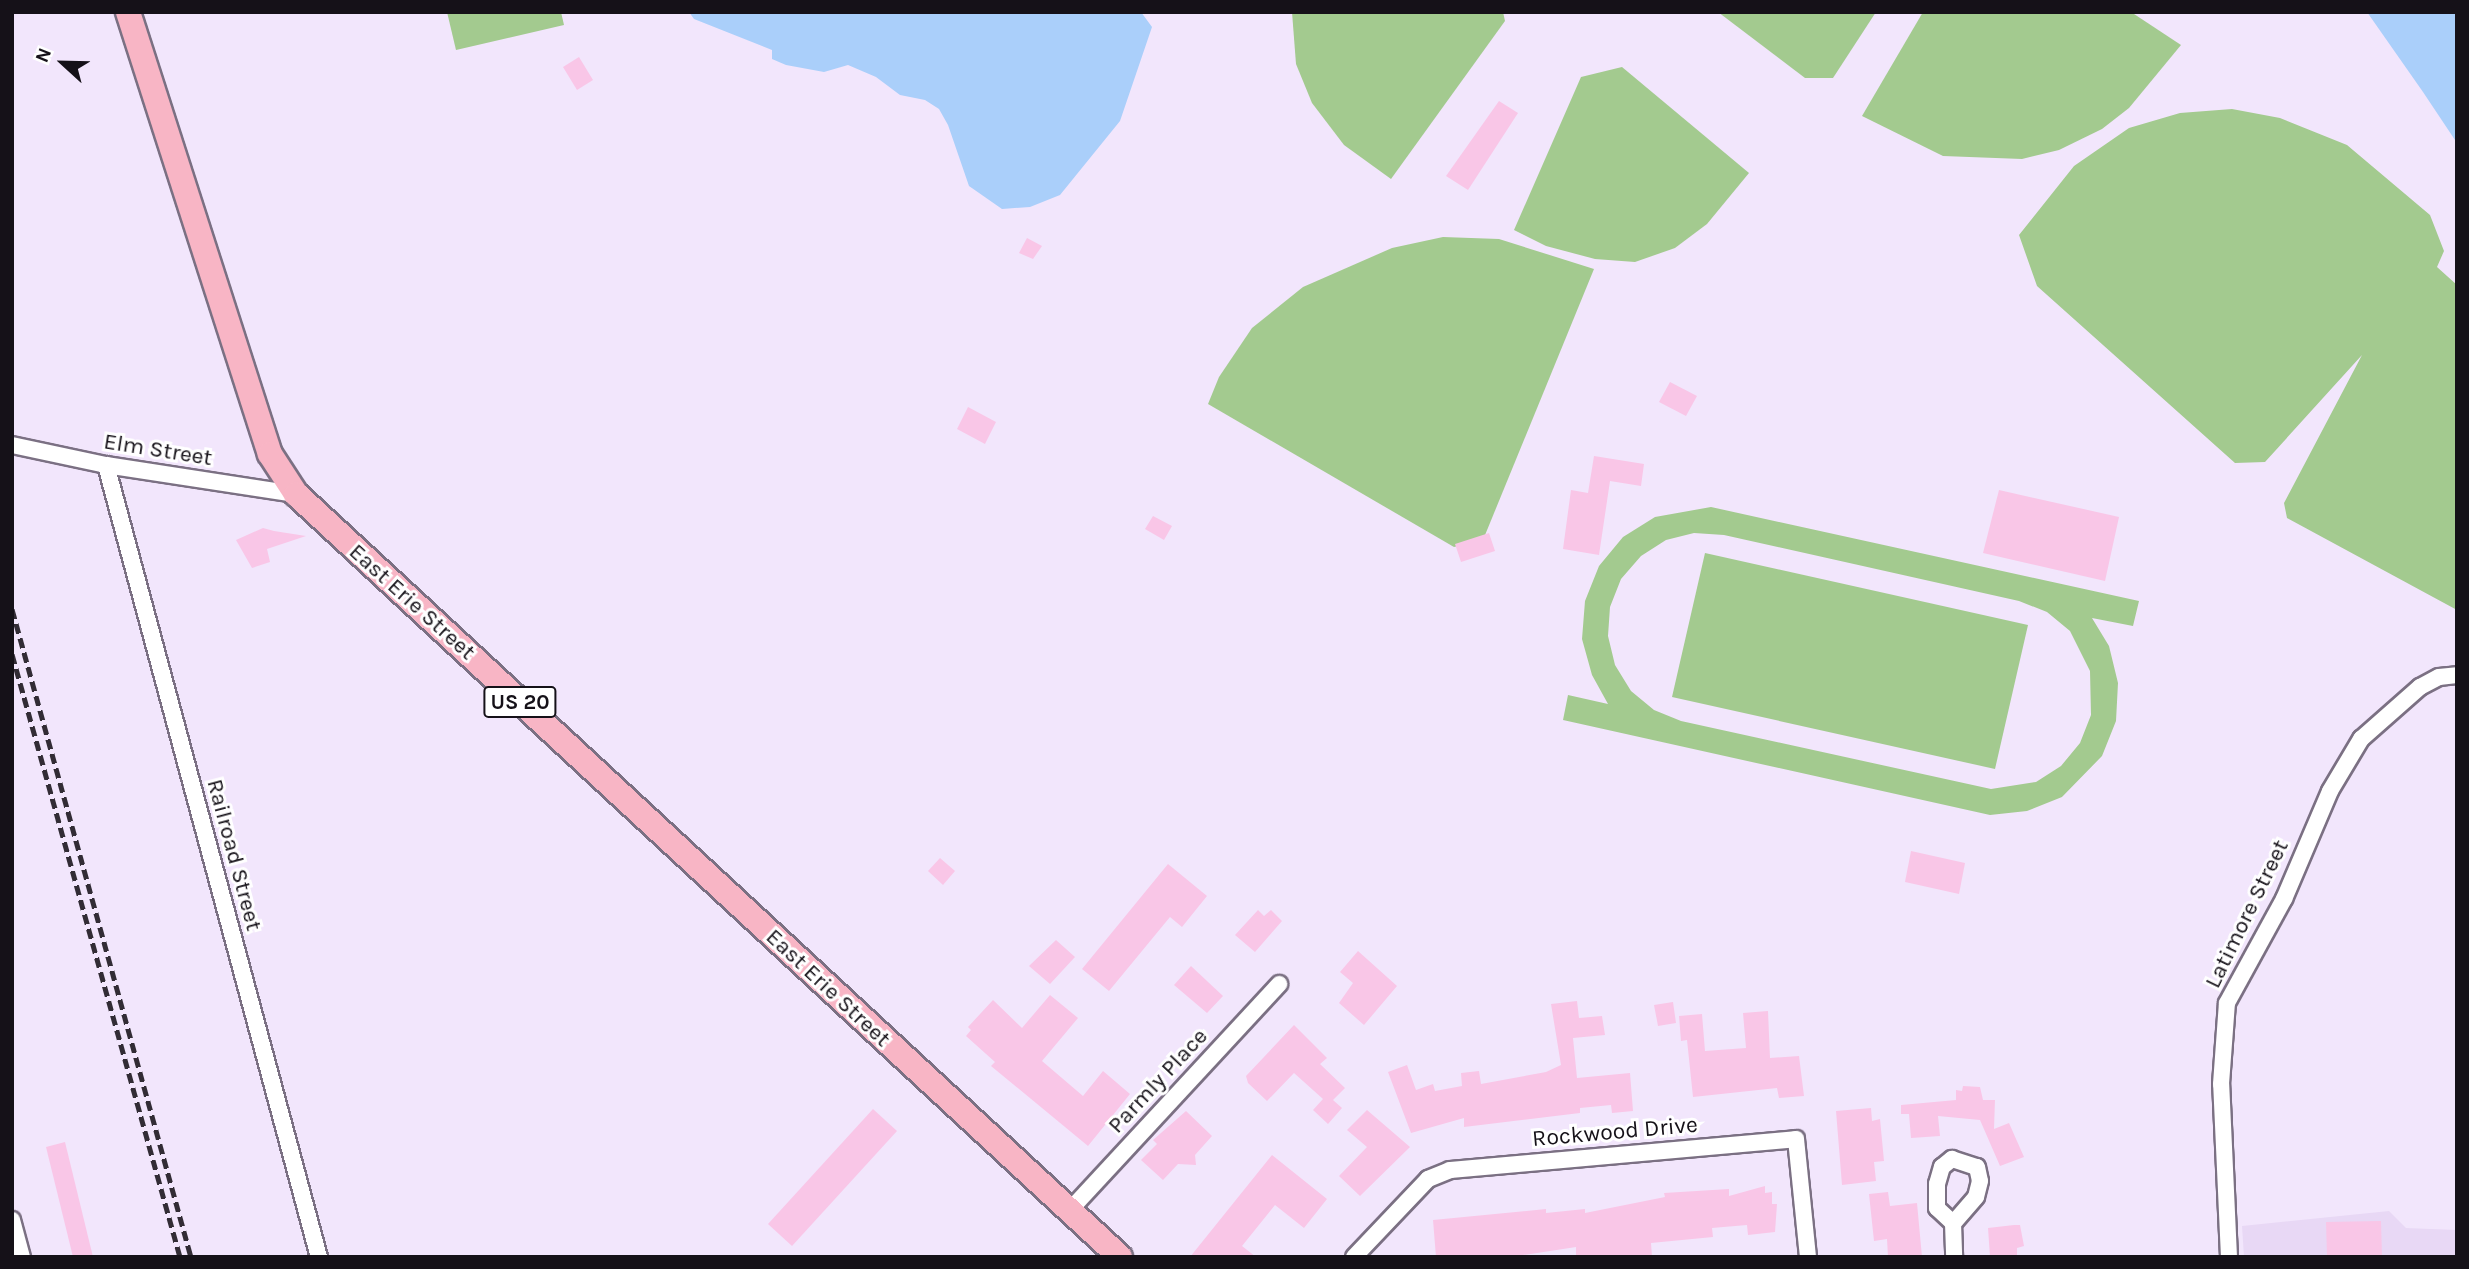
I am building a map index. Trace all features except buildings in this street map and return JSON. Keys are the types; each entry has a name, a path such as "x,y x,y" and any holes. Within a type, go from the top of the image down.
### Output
{"main road":[{"name":"East Erie Street","path":"128,12 270,453 296,494 1120,1257"}],"street":[{"name":"Elm Street","path":"12,445 106,465 296,494"},
{"name":"Railroad Street","path":"106,465 319,1257"},
{"name":"Latimore Street","path":"2229,1257 2221,1084 2227,1003 2284,899 2330,791 2361,739 2397,703 2439,677 2457,675"},
{"name":"Parmly Place","path":"1070,1210 1279,984"},
{"name":"Rockwood Drive","path":"1354,1257 1428,1179 1450,1170 1796,1139 1808,1257"},
{"path":"12,1220 22,1257"},
{"path":"1953,1223 1954,1257"}],"shaded area":[{"path":"2389,1211 2406,1228 2457,1230 2457,1257 2244,1257 2242,1226"}],"green space":[{"path":"447,12 561,12 564,25 456,50"},
{"path":"1292,12 1503,12 1505,21 1391,179 1344,145 1312,103 1296,64"},
{"path":"1718,12 1876,12 1833,78 1805,78"},
{"path":"1923,12 2131,12 2181,45 2129,108 2102,129 2059,150 2022,159 1943,156 1862,116"},
{"path":"1622,67 1749,173 1707,224 1675,248 1635,262 1595,259 1546,246 1514,230 1581,77"},
{"path":"2232,109 2280,118 2347,145 2430,215 2444,251 2437,267 2457,285 2457,610 2287,518 2284,503 2362,355 2265,462 2235,463 2037,286 2019,235 2074,166 2129,128 2180,113"},
{"path":"1443,237 1499,239 1594,269 1483,540 1454,547 1208,404 1219,377 1252,328 1303,287 1392,248"},
{"path":"1711,507 2139,601 2133,626 2092,618 2109,646 2118,683 2116,721 2102,756 2062,797 2027,811 1990,815 1563,720 1568,695 1608,704 1592,675 1582,639 1585,601 1599,566 1623,537 1655,517","holes":["1694,533 1724,535 2019,601 2047,612 2070,631 2090,671 2091,715 2080,743 2061,766 2036,782 1991,789 1681,721 1654,710 1631,691 1615,665 1608,636 1610,607 1621,579 1641,556 1666,540"]},
{"path":"1705,553 2028,625 1995,769 1672,697"}],"water":[{"path":"689,12 1141,12 1152,27 1120,121 1060,195 1030,207 1002,209 969,186 948,125 939,109 925,100 900,95 876,77 848,65 824,72 786,65 772,59 772,50 694,19"},
{"path":"2367,12 2457,12 2457,143 2423,92"}],"railway":[{"path":"12,609 191,1257"},
{"path":"12,654 180,1257"}]}
